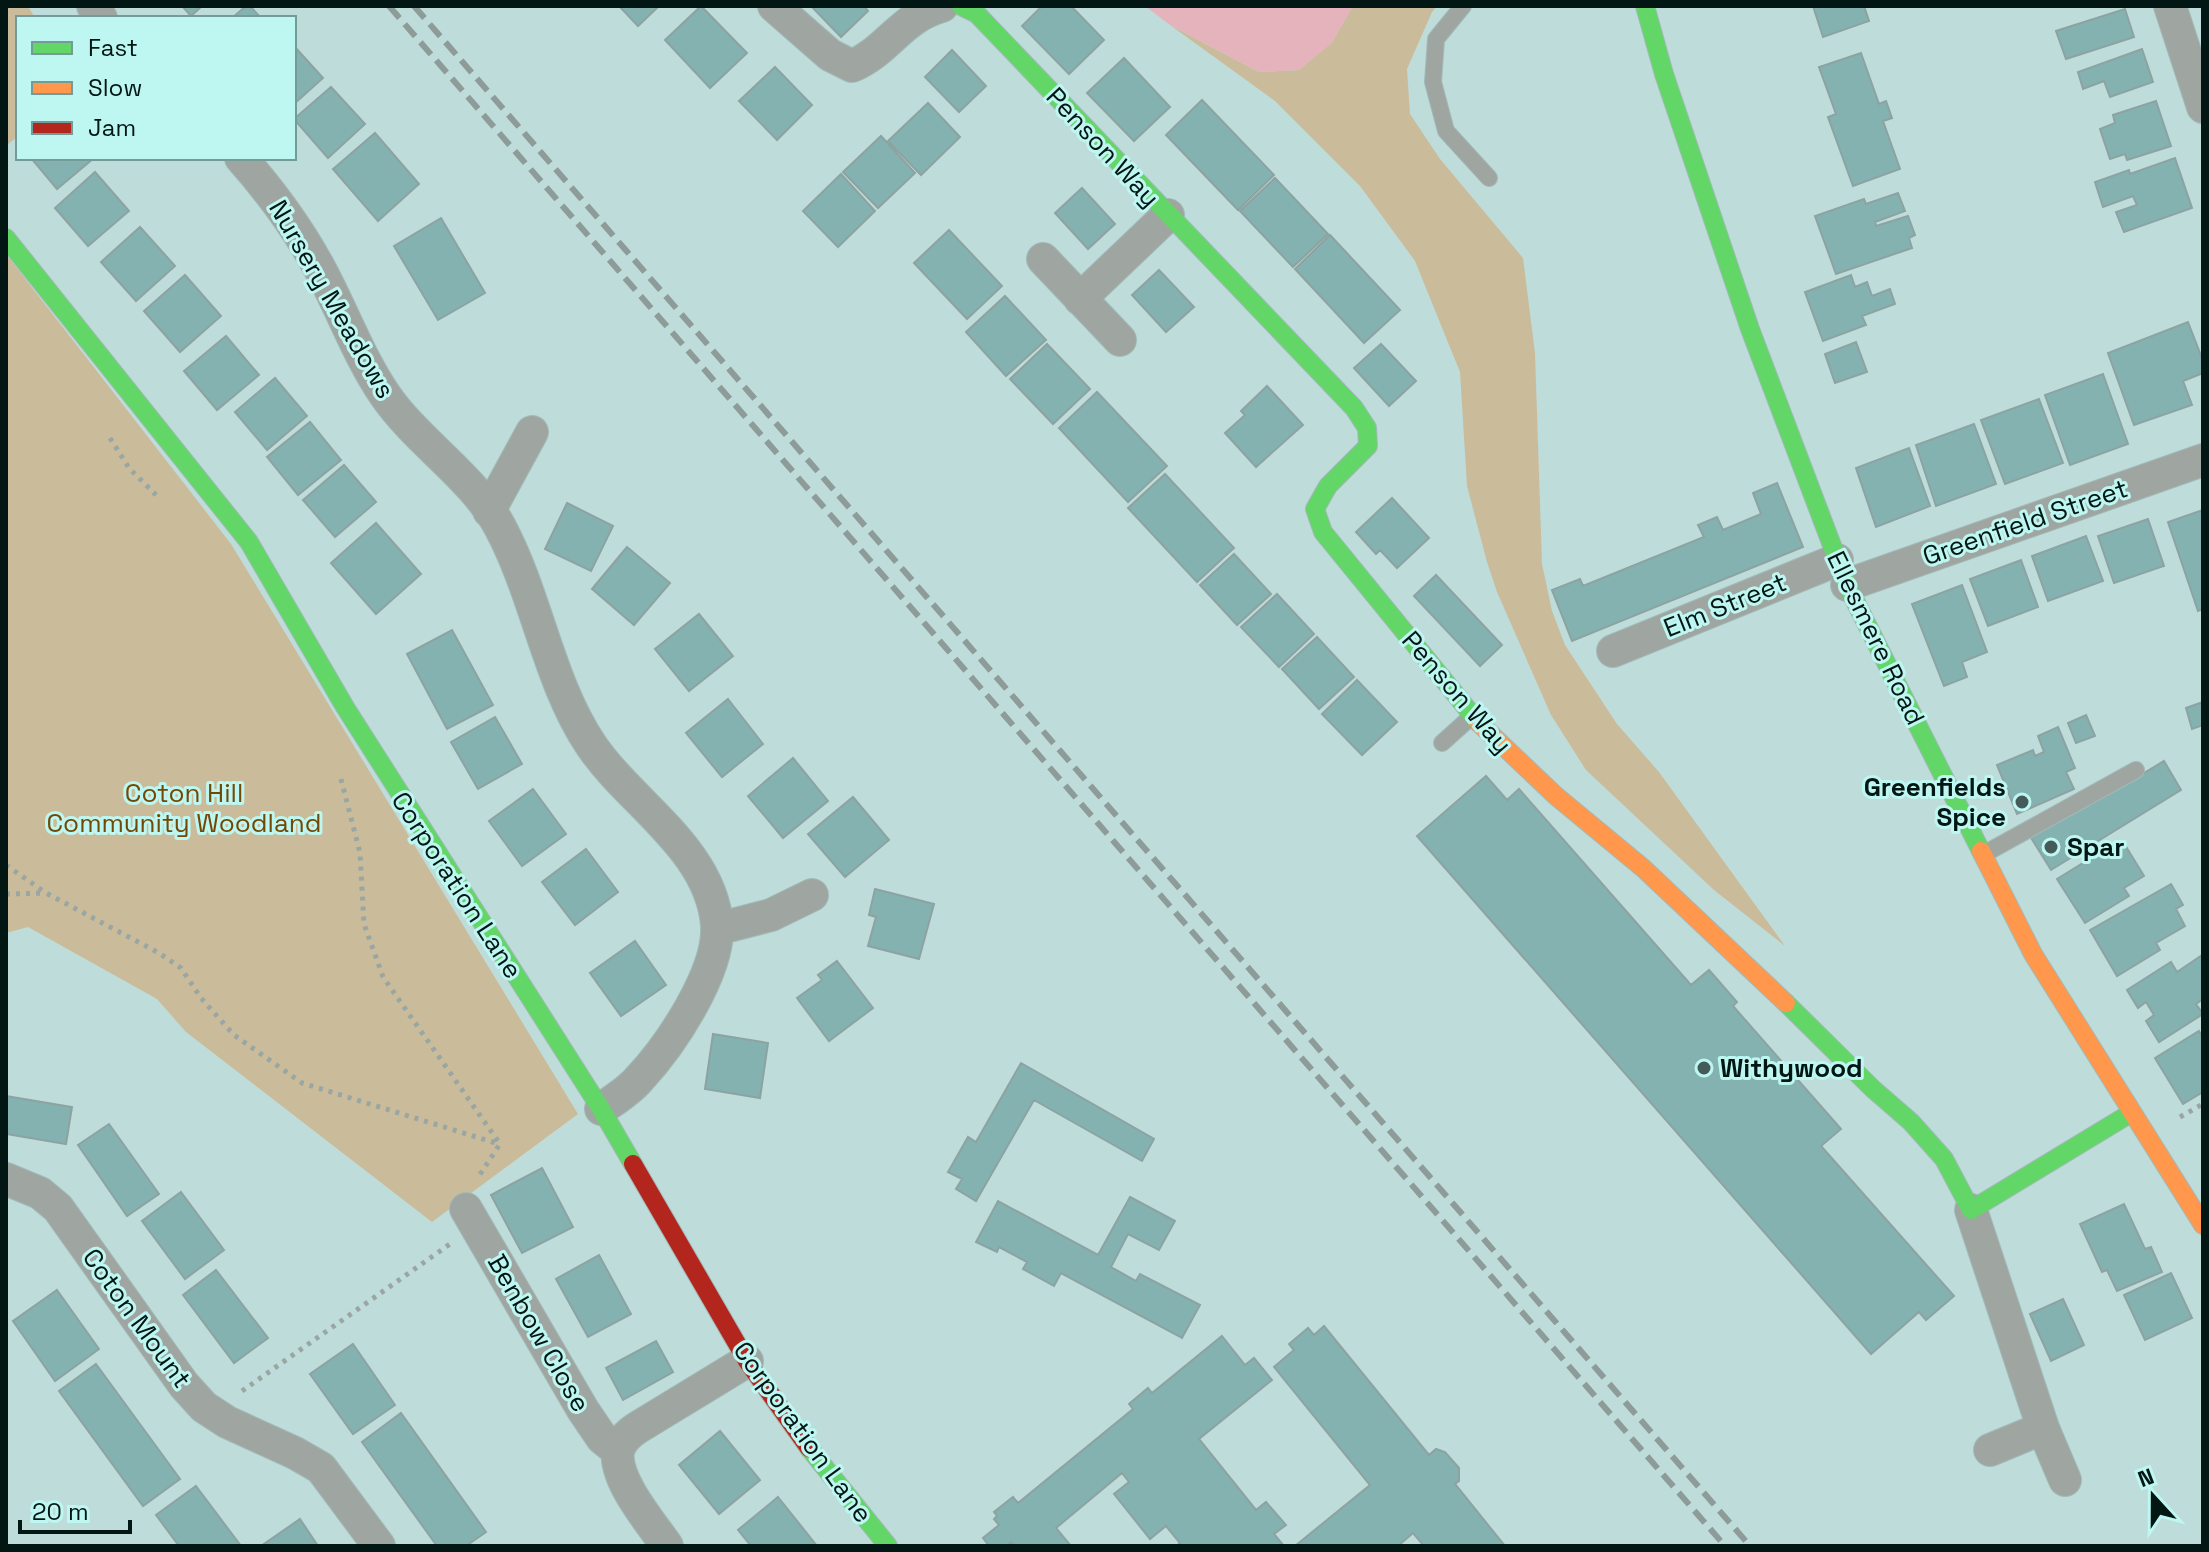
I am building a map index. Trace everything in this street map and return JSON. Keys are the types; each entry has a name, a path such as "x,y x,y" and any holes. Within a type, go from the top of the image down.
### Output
{"street":[{"path":"774,6 830,55 852,66 871,58 921,12 942,6"},
{"name":"Penson Way","path":"961,6 977,14 1354,408 1367,428 1368,446 1328,486 1315,509 1323,532 1473,715 1511,755 1643,868 1911,1122 1944,1159 1971,1210"},
{"name":"Ellesmere Road","path":"1645,6 1664,74 1745,314 1842,572 2033,954 2203,1225"},
{"path":"2170,6 2203,107"},
{"name":"Nursery Meadows","path":"243,160 306,244 384,395 500,526 526,583 568,705 606,767 686,852 714,900 717,929 709,967 689,1009 667,1045 637,1082 601,1109"},
{"path":"1080,299 1168,215"},
{"name":"Corporation Lane","path":"6,238 249,542 345,707 601,1109 747,1361 806,1444 888,1546"},
{"path":"1043,259 1120,340"},
{"path":"489,511 532,432"},
{"name":"Greenfield Street","path":"1842,572 2203,460"},
{"name":"Elm Street","path":"1613,651 1842,572"},
{"path":"717,929 771,915 812,895"},
{"path":"2065,1480 2043,1428 1971,1210 2131,1113"},
{"name":"Coton Mount","path":"6,1179 40,1193 58,1208 184,1385 212,1412 321,1468 379,1546"},
{"name":"Benbow Close","path":"471,1217 583,1410 602,1438 618,1451 624,1480 667,1546"},
{"path":"618,1451 625,1437 637,1428 747,1361"},
{"path":"1990,1450 2043,1428"}],"lane":[{"path":"1463,6 1436,39 1433,82 1446,131 1489,178"},
{"path":"1442,743 1473,715"},
{"path":"1983,854 2136,770"}],"path":[{"path":"106,432 129,468 162,502"},
{"path":"338,768 360,853 364,924 383,977 500,1144"},
{"path":"6,865 46,893 159,953 181,968 201,998 234,1035 302,1083 500,1144"},
{"path":"6,894 46,893"},
{"path":"212,1412 471,1217 469,1191 500,1144"}],"green space":[{"path":"6,6 28,6 34,16 16,16 16,138 6,146"},
{"path":"1353,6 1437,6 1407,69 1410,114 1440,159 1523,258 1535,353 1542,564 1552,611 1565,645 1617,724 1659,772 1785,946 1714,890 1586,770 1551,715 1487,562 1467,486 1460,372 1415,261 1360,186 1275,101 1170,25 1259,72 1299,70 1331,43"},
{"name":"Coton Hill Community Woodland","path":"6,254 231,544 578,1114 432,1222 186,1032 157,999 28,927 6,933"}],"shaded area":[{"path":"1145,6 1353,6 1332,43 1299,70 1259,72 1170,25"}],"building":[{"path":"182,6 202,6 191,16"},
{"path":"250,6 259,16 234,16"},
{"path":"619,6 659,6 638,26"},
{"path":"701,6 747,53 710,88 665,40"},
{"path":"811,6 864,6 868,11 841,37"},
{"path":"1042,6 1071,6 1104,40 1069,74 1022,26"},
{"path":"1813,6 1864,6 1869,21 1823,37"},
{"path":"2125,9 2134,37 2066,59 2056,31"},
{"path":"296,48 323,78 296,102"},
{"path":"2142,49 2153,82 2110,97 2104,81 2083,89 2078,72"},
{"path":"952,50 986,86 959,112 925,77"},
{"path":"1861,53 1879,104 1886,101 1892,118 1883,121 1900,169 1853,186 1828,117 1836,114 1819,67"},
{"path":"1124,58 1170,107 1134,141 1087,93"},
{"path":"775,67 812,105 777,140 739,101"},
{"path":"331,87 365,124 328,158 296,121 296,117"},
{"path":"1202,100 1274,175 1238,210 1166,135"},
{"path":"2156,101 2171,146 2127,160 2125,154 2110,159 2100,129 2115,123 2113,115"},
{"path":"928,103 960,137 921,175 888,141"},
{"path":"375,133 419,184 378,221 333,169"},
{"path":"881,136 915,173 878,208 843,172"},
{"path":"2175,158 2192,208 2124,232 2116,212 2137,205 2133,196 2103,207 2095,182"},
{"path":"33,160 92,160 57,189"},
{"path":"95,172 129,211 88,246 55,208"},
{"path":"841,174 875,211 838,247 803,211"},
{"path":"1275,178 1328,234 1293,267 1240,211"},
{"path":"1082,188 1115,224 1088,249 1055,213"},
{"path":"1898,193 1905,211 1875,222 1876,226 1908,216 1915,235 1909,238 1912,248 1836,274 1815,216 1864,199 1866,204"},
{"path":"441,218 485,293 438,320 394,246"},
{"path":"140,227 175,266 136,301 101,262"},
{"path":"949,230 1002,286 967,319 914,263"},
{"path":"1330,235 1400,310 1364,343 1295,269"},
{"path":"1159,270 1194,307 1166,332 1132,295"},
{"path":"185,275 221,316 180,352 144,311"},
{"path":"1851,275 1855,287 1867,282 1872,296 1890,289 1895,304 1862,316 1866,325 1823,341 1805,292"},
{"path":"1005,296 1046,340 1006,376 966,332"},
{"path":"2188,322 2203,361 2203,373 2183,381 2192,405 2134,425 2108,353"},
{"path":"226,336 259,375 217,410 184,371"},
{"path":"1856,342 1867,372 1835,383 1825,354"},
{"path":"1047,344 1090,389 1053,424 1010,379"},
{"path":"1381,344 1416,381 1389,406 1354,368"},
{"path":"2103,374 2128,444 2070,465 2045,395"},
{"path":"275,378 307,416 267,450 235,412"},
{"path":"1267,386 1303,425 1256,467 1225,433 1245,415 1241,411"},
{"path":"1097,392 1167,466 1128,502 1059,428"},
{"path":"2039,399 2063,463 2005,484 1981,420"},
{"path":"310,422 341,460 298,495 267,457"},
{"path":"1974,424 1996,484 1936,506 1916,445"},
{"path":"1909,448 1930,506 1876,527 1856,468"},
{"path":"344,465 376,502 335,537 303,500"},
{"path":"1165,474 1234,548 1197,582 1128,508"},
{"path":"1777,483 1803,547 1572,641 1552,590 1580,579 1583,586 1704,537 1698,525 1717,517 1723,530 1761,514 1753,493"},
{"path":"1392,498 1429,538 1397,568 1380,550 1376,554 1356,532"},
{"path":"567,503 613,526 591,571 545,549"},
{"path":"2203,510 2203,609 2198,611 2168,522"},
{"path":"2148,519 2164,566 2114,583 2098,536"},
{"path":"376,523 421,574 376,614 331,563"},
{"path":"2086,536 2103,581 2048,601 2032,556"},
{"path":"627,547 670,583 634,625 592,589"},
{"path":"1234,554 1271,594 1237,625 1200,585"},
{"path":"2021,560 2038,607 1988,626 1970,579"},
{"path":"1436,575 1502,645 1480,666 1414,596"},
{"path":"1962,585 1987,652 1962,662 1967,677 1944,686 1912,604"},
{"path":"1277,594 1314,634 1279,667 1241,627"},
{"path":"699,614 733,656 689,691 655,649"},
{"path":"452,630 493,705 447,729 407,654"},
{"path":"1317,637 1354,677 1319,709 1282,669"},
{"path":"1357,680 1397,722 1362,755 1322,714"},
{"path":"728,699 763,744 722,777 686,733"},
{"path":"2203,702 2203,725 2192,729 2186,708"},
{"path":"2086,715 2095,736 2076,743 2068,723"},
{"path":"495,717 522,764 478,789 451,742"},
{"path":"2058,727 2075,768 2066,772 2074,789 2017,814 1997,765 2033,750 2035,756 2044,752 2038,736"},
{"path":"793,758 828,801 783,838 748,796"},
{"path":"2164,761 2181,790 2051,870 2030,836 2088,801 2091,805"},
{"name":"Withywood","path":"1486,776 1507,800 1519,789 1691,985 1709,970 1737,1002 1733,1006 1841,1129 1821,1146 1954,1296 1926,1320 1919,1312 1871,1354 1417,836"},
{"path":"533,789 566,834 522,866 489,821"},
{"path":"853,797 889,840 845,877 808,834"},
{"path":"2125,845 2144,876 2124,888 2129,896 2085,923 2057,879 2099,853 2103,859"},
{"path":"586,849 618,892 575,925 542,882"},
{"path":"2171,884 2183,905 2176,909 2185,926 2156,943 2160,950 2117,976 2090,930"},
{"path":"875,889 934,904 919,959 868,946 876,917 869,915"},
{"path":"635,941 666,985 621,1016 590,973"},
{"path":"2202,955 2203,999 2196,1004 2203,1014 2159,1042 2146,1021 2154,1015 2146,1002 2138,1008 2127,990 2171,962 2177,972"},
{"path":"837,961 873,1008 829,1041 797,998 822,980 818,975"},
{"path":"2199,1031 2203,1038 2203,1092 2183,1104 2155,1058"},
{"path":"713,1034 768,1043 760,1098 705,1089"},
{"path":"1021,1063 1154,1139 1142,1161 1034,1100 976,1201 956,1189 962,1179 948,1172 968,1137 976,1142"},
{"path":"6,1096 72,1107 66,1144 6,1134"},
{"path":"109,1124 159,1194 127,1216 78,1145"},
{"path":"542,1168 573,1227 522,1253 491,1195"},
{"path":"181,1192 224,1250 185,1279 142,1221"},
{"path":"1130,1197 1175,1221 1159,1250 1128,1234 1111,1267 1136,1281 1140,1274 1200,1305 1182,1338 1061,1273 1054,1286 1023,1269 1027,1262 999,1247 997,1252 976,1242 998,1201 1098,1255"},
{"path":"2124,1204 2145,1249 2151,1247 2162,1272 2117,1291 2107,1270 2102,1272 2080,1224"},
{"path":"599,1255 631,1314 588,1337 556,1279"},
{"path":"216,1270 268,1338 234,1363 183,1295"},
{"path":"2171,1273 2192,1318 2145,1340 2124,1295"},
{"path":"57,1290 99,1349 55,1381 13,1321"},
{"path":"2063,1299 2084,1345 2051,1361 2030,1314"},
{"path":"1324,1326 1429,1455 1436,1449 1445,1452 1459,1468 1459,1481 1455,1484 1505,1546 1424,1546 1413,1533 1398,1546 1295,1546 1370,1485 1274,1367 1294,1350 1289,1344 1308,1328 1314,1335"},
{"path":"1222,1336 1245,1365 1254,1358 1272,1380 1199,1439 1256,1510 1266,1502 1286,1525 1274,1534 1284,1546 1176,1546 1180,1543 1166,1526 1150,1539 1114,1494 1129,1482 1122,1473 1056,1528 1071,1546 1015,1546 1011,1542 1007,1546 989,1546 983,1538 999,1525 994,1519 997,1516 994,1512 1013,1497 1018,1503 1133,1409 1129,1404 1148,1388 1152,1393"},
{"path":"656,1341 673,1372 623,1400 606,1368"},
{"path":"353,1344 395,1405 353,1434 310,1374"},
{"path":"96,1364 180,1479 143,1506 59,1391"},
{"path":"401,1413 486,1532 466,1546 437,1546 362,1442"},
{"path":"720,1431 760,1480 719,1514 679,1465"},
{"path":"196,1486 241,1546 179,1546 156,1515"},
{"path":"778,1497 817,1546 751,1546 738,1530"},
{"path":"300,1519 318,1546 261,1546"}],"railway":[{"path":"389,6 1725,1546"},
{"path":"414,6 1750,1546"}],"traffic: fast":[{"path":"961,6 977,14 1354,408 1367,428 1368,446 1328,486 1315,509 1323,532 1478,722"},
{"path":"1645,6 1664,74 1750,329 1847,585 1981,851"},
{"path":"6,238 249,542 345,707 633,1164"},
{"path":"1786,1003 1911,1122 1944,1159 1971,1210 2131,1113"},
{"path":"809,1448 888,1546"}],"traffic: slow":[{"path":"1478,722 1556,796 1643,868 1786,1003"},
{"path":"1981,851 2033,954 2203,1225"}],"traffic: jam":[{"path":"633,1164 747,1361 809,1448"}],"place":[{"name":"Greenfields Spice","path":"2022,802"},
{"name":"Spar","path":"2051,847"},
{"name":"Withywood","path":"1704,1068"}]}
